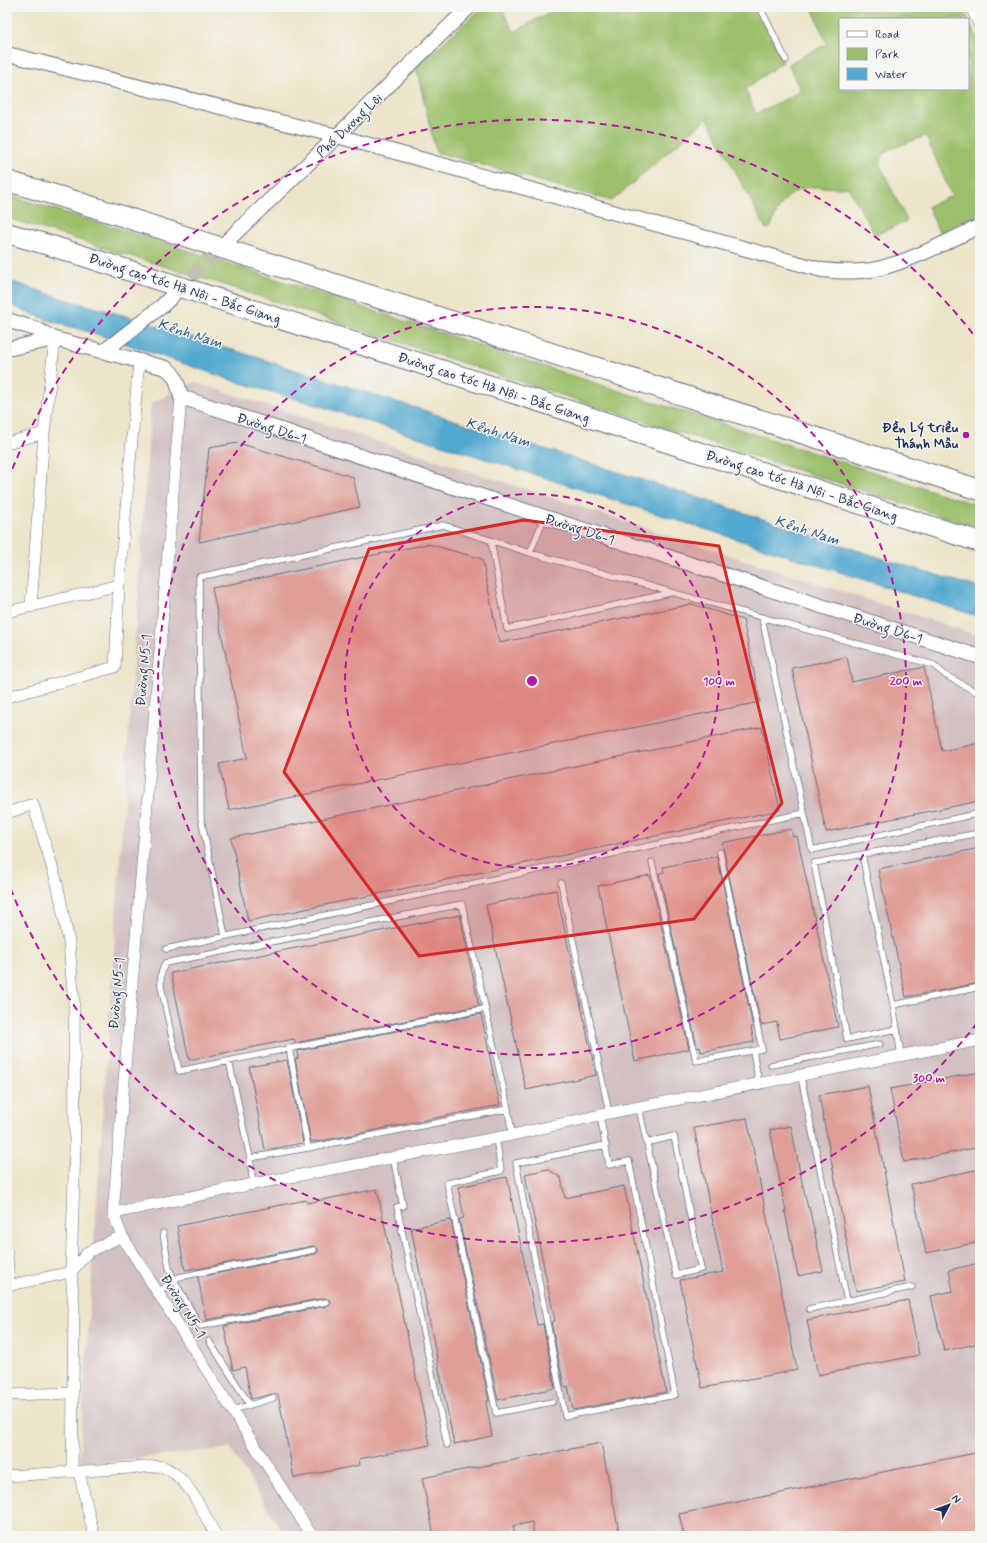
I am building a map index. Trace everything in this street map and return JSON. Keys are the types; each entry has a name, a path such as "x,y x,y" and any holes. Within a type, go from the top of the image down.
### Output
{"highway":[{"path":"7,181 88,205 980,490"},
{"name":"Đường cao tốc Hà Nội - Bắc Giang","path":"7,233 60,248 980,542"}],"street":[{"name":"Phố Dương Lôi","path":"226,241 337,136 469,7"},
{"path":"971,7 980,26"},
{"path":"7,54 337,136 822,270 851,272 880,268 912,257 980,226"},
{"path":"103,352 162,306 173,295"},
{"path":"7,320 55,338 139,362 166,368 172,372 176,378 180,397"},
{"path":"7,349 55,338"},
{"path":"31,607 44,433 55,338"},
{"path":"7,697 115,667 119,585 139,362"},
{"name":"Đường D6-1","path":"180,397 544,517 980,657"},
{"name":"Đường N5-1","path":"180,397 113,1213 122,1236 312,1536"},
{"path":"7,443 44,433"},
{"path":"7,612 119,585"},
{"path":"7,813 34,804 57,883 69,942 74,1005 75,1146 71,1272 74,1307 73,1393 76,1472 94,1536"},
{"path":"113,1213 253,1184 512,1135 604,1114 801,1077 980,1040"},
{"path":"7,1254 8,1285 71,1272 88,1252 122,1236"},
{"path":"7,1395 73,1393"},
{"path":"7,1476 161,1466 169,1469 182,1479 216,1536"}],"lane":[{"path":"760,7 786,60"},
{"path":"530,553 544,517"},
{"path":"225,936 202,818 199,577 443,526 530,553 934,665 945,675 980,693"},
{"path":"491,541 507,629 672,593"},
{"path":"762,618 812,850 980,813"},
{"path":"166,949 804,813"},
{"path":"897,1029 847,1039 814,863 980,833"},
{"path":"652,862 696,1061 762,1049 720,852"},
{"path":"862,854 893,1005 901,1056"},
{"path":"561,883 604,1114 609,1164 629,1161 675,1395 565,1416 516,1162 606,1145"},
{"path":"484,1009 179,1071 161,986 161,974 165,963 462,904 484,1009 508,1109 512,1135"},
{"path":"893,1005 980,987"},
{"path":"771,1065 880,1044"},
{"path":"289,1048 308,1148"},
{"path":"753,1051 759,1085"},
{"path":"229,1061 250,1158 253,1184"},
{"path":"801,1077 847,1301"},
{"path":"639,1108 676,1275 701,1269 674,1136 647,1143"},
{"path":"250,1158 508,1109"},
{"path":"496,1138 502,1171 447,1183 496,1414 552,1402"},
{"path":"393,1157 403,1206 397,1207 447,1445"},
{"path":"163,1233 169,1268 174,1280 200,1326 326,1302"},
{"path":"158,1292 179,1277 314,1250"},
{"path":"809,1309 912,1287"},
{"path":"209,1341 250,1405"},
{"path":"233,1410 273,1398"}],"highlighted area":[{"path":"524,520 719,546 782,803 694,919 419,956 284,772 369,549"}],"shaded area":[{"path":"194,382 980,636 980,1536 285,1536 230,1448 79,1465 151,403"}],"green space":[{"path":"483,7 501,7 514,32 555,9 554,7 757,7 783,62 745,89 756,114 801,91 788,64 827,44 812,7 962,7 968,18 839,18 839,90 969,90 969,21 980,44 980,213 939,232 928,206 952,196 926,136 890,149 883,154 880,165 907,221 875,235 848,187 810,187 801,189 788,197 778,210 771,227 766,229 707,118 612,201 436,152 416,67"},
{"path":"7,195 168,244 644,399 980,506 980,528 518,381 209,280 7,218"}],"water":[{"name":"Kênh Nam","path":"7,280 64,299 126,316 687,494 890,561 980,588 980,617 320,406 231,380 109,338 48,320 7,304"}],"building":[{"path":"238,443 353,477 360,507 199,542 209,448"},
{"path":"428,544 482,559 499,643 692,604 743,620 760,702 229,810 219,764 247,758 212,588"},
{"path":"847,657 852,682 924,667 942,751 980,743 980,801 826,832 792,668"},
{"path":"762,727 780,810 248,921 231,838"},
{"path":"791,829 793,837 797,836 838,1027 780,1039 777,1022 761,1025 722,843"},
{"path":"980,848 980,983 906,997 878,869"},
{"path":"717,856 753,1027 751,1027 754,1042 701,1052 700,1047 697,1048 659,873 664,872 663,867"},
{"path":"650,875 689,1049 635,1061 598,886"},
{"path":"556,890 596,1075 526,1090 486,905"},
{"path":"460,915 479,1006 295,1043 294,1039 189,1060 171,973"},
{"path":"481,1014 500,1105 311,1142 295,1059 298,1058 297,1051"},
{"path":"287,1060 303,1143 265,1150 249,1067"},
{"path":"980,1072 980,1147 904,1162 890,1089"},
{"path":"868,1086 905,1282 856,1291 819,1095"},
{"path":"747,1118 797,1370 702,1388 680,1280 723,1272 694,1128"},
{"path":"791,1126 801,1178 823,1271 798,1276 770,1130"},
{"path":"548,1169 561,1178 565,1198 624,1186 666,1392 573,1410 568,1386 564,1387 551,1322 555,1321 525,1174"},
{"path":"980,1169 980,1242 926,1253 911,1184"},
{"path":"507,1177 537,1325 543,1324 555,1388 498,1400 459,1219 464,1218 458,1187"},
{"path":"377,1189 430,1445 359,1459 360,1465 294,1478 278,1394 251,1399 245,1367 233,1370 224,1326 327,1306 330,1304 330,1301 325,1298 206,1320 198,1277 315,1254 318,1252 318,1249 313,1246 197,1269 185,1270 177,1226 306,1200 307,1203"},
{"path":"451,1220 489,1401 486,1402 492,1436 454,1444 411,1228"},
{"path":"980,1263 980,1343 944,1351 931,1296 953,1291 949,1270"},
{"path":"908,1300 919,1355 818,1375 807,1320"},
{"path":"601,1443 620,1536 534,1536 532,1522 513,1526 515,1536 434,1536 422,1478"},
{"path":"980,1452 980,1536 684,1536 679,1514"}],"tunnel":[{"path":"176,292 225,242"}],"place":[{"name":"Đền Lý triều Thánh Mẫu","path":"966,435"}]}
